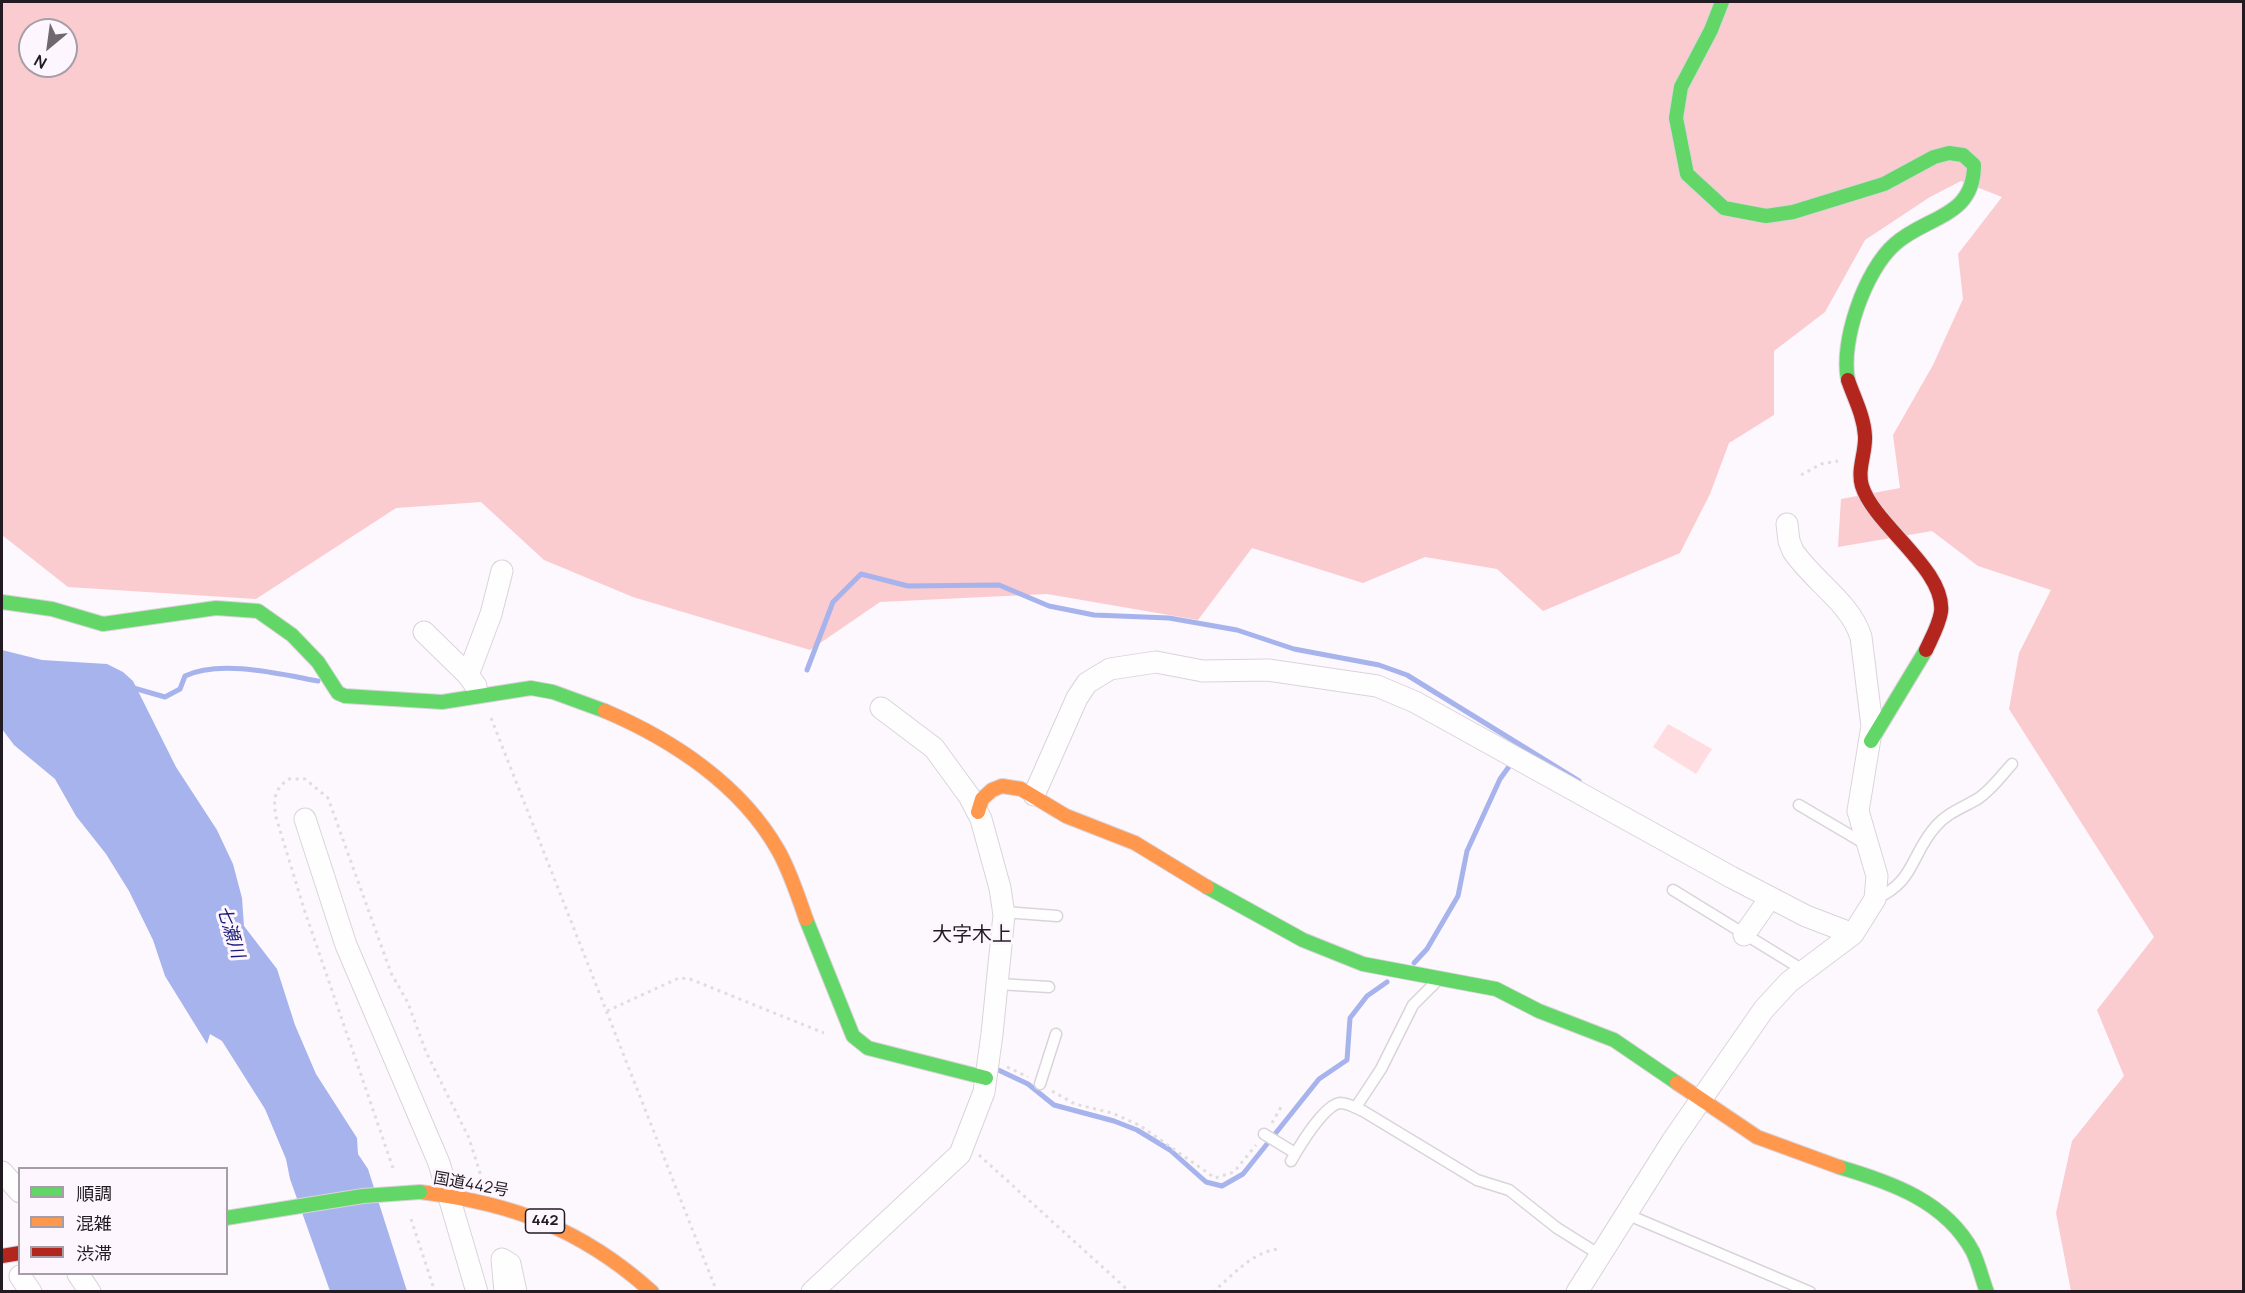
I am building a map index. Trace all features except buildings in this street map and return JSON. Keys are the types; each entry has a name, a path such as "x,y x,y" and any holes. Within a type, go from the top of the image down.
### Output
{"main road":[{"path":"1722,2 1711,30 1681,87 1676,118 1687,174 1724,208 1766,216 1793,212 1884,184 1934,157 1949,153 1963,155 1974,165 1977,180 1968,196 1951,212 1895,244 1875,268 1865,289 1845,356 1844,369 1863,425 1864,448 1859,466 1865,493 1934,584 1941,608 1919,668 1880,723 1871,741"},
{"path":"2,602 52,609 103,624 216,608 246,609 267,615 292,634 318,662 341,695 454,701 514,688 546,690 599,708 694,760 732,791 779,850 854,1036 868,1048 987,1069"},
{"path":"978,812 983,797 1000,786 1018,788 1034,795 1067,816 1135,843 1248,911 1364,964 1489,986 1542,1012 1592,1029 1652,1062 1744,1129 1769,1142 1876,1176 1927,1200 1942,1213 1967,1244 1979,1264 1987,1292"},
{"name":"国道442号","path":"228,1218 363,1196 420,1192 450,1195 526,1213 562,1229 619,1263 652,1292"},
{"path":"2,1256 18,1253"}],"street":[{"path":"1577,1292 1626,1214 1776,993 1803,970 1853,934 1875,899 1877,876 1860,821 1858,800 1871,741 1872,726 1858,626 1842,605 1800,561 1789,541 1787,524"},
{"path":"468,675 491,614 502,571"},
{"path":"424,632 468,675 483,696"},
{"path":"1034,795 1077,698 1087,683 1110,669 1164,662 1203,671 1268,670 1363,683 1394,692 1415,702 1770,898 1829,926 1853,934"},
{"path":"812,1292 953,1162 966,1145 984,1092 998,984 1004,912 1000,888 978,812 929,743 881,708"},
{"path":"305,819 346,945 450,1195 477,1292"},
{"path":"1744,935 1770,898"},
{"path":"2,1172 18,1190"},
{"path":"504,1292 502,1260 510,1264 516,1292"},
{"path":"79,1275 90,1292"}],"lane":[{"path":"1875,899 1894,890 1905,880 1927,837 1938,824 1951,813 1980,797 2012,764"},
{"path":"1800,806 1867,845"},
{"path":"1673,890 1803,970"},
{"path":"1004,912 1057,916"},
{"path":"1356,1107 1381,1069 1413,1005 1439,978"},
{"path":"998,984 1049,987"},
{"path":"1040,1084 1056,1034"},
{"path":"1264,1134 1293,1157 1329,1109 1341,1103 1356,1107 1478,1180 1509,1190 1557,1228 1600,1254"},
{"path":"1626,1214 1810,1292"}],"path":[{"path":"1801,475 1821,464 1839,461 1864,448"},
{"path":"483,696 717,1292"},
{"path":"395,1173 304,909 274,802 281,784 297,777 305,779 328,798 391,973 408,1004 426,1052 468,1138 482,1179"},
{"path":"607,1011 679,978 690,979 829,1035"},
{"path":"987,1069 1040,1084 1075,1104 1112,1113 1139,1125 1215,1178 1234,1172 1264,1134 1281,1107"},
{"path":"966,1145 1130,1292"},
{"path":"409,1212 435,1292"},
{"path":"1213,1292 1265,1250 1279,1249"}],"shaded area":[{"path":"2,2 2243,2 2243,1291 2071,1291 2056,1213 2072,1141 2124,1076 2097,1010 2154,937 2009,709 2019,653 2051,590 1978,566 1932,531 1838,547 1841,499 1900,488 1893,435 1933,365 1963,299 1958,254 2002,197 1961,181 1930,197 1865,240 1825,312 1774,351 1774,415 1729,443 1710,494 1680,553 1543,611 1497,569 1425,557 1363,583 1252,548 1198,620 1047,594 880,602 810,650 633,597 544,560 481,502 396,508 256,599 68,587 2,535"},
{"path":"1668,724 1712,749 1696,774 1653,747"}],"water":[{"name":"七瀬川","path":"2,650 42,660 107,664 123,672 133,681 176,767 217,830 233,864 242,898 244,926 277,969 295,1025 316,1074 357,1138 358,1154 368,1169 407,1291 330,1291 290,1179 286,1159 265,1109 222,1041 210,1034 207,1044 165,976 153,940 129,891 106,854 76,816 55,779 14,745 2,729"}],"waterway":[{"path":"807,670 833,602 861,574 908,586 999,585 1049,606 1094,615 1169,618 1237,630 1294,649 1379,665 1407,675 1579,781"},
{"path":"130,687 165,697 180,689 185,676 199,671 232,668 318,681"},
{"path":"1414,963 1427,949 1458,896 1467,851 1500,779 1513,761"},
{"path":"992,1067 1028,1084 1054,1105 1114,1121 1137,1130 1170,1150 1206,1182 1222,1186 1243,1174 1319,1079 1347,1060 1350,1018 1367,996 1387,982"}],"traffic: fast":[{"path":"1722,2 1711,30 1681,87 1676,118 1687,174 1724,208 1766,216 1793,212 1884,184 1934,157 1949,153 1963,155 1974,165 1972,182 1966,196 1957,206 1895,244 1874,271 1857,307 1851,327 1846,364 1848,380"},
{"path":"2,602 52,609 103,624 216,608 258,611 292,635 318,662 338,693 345,696 442,702 531,688 553,692 605,711"},
{"path":"1871,741 1926,650"},
{"path":"1207,887 1303,940 1363,964 1496,989 1539,1011 1614,1040 1677,1083"},
{"path":"806,919 853,1036 868,1048 986,1078"},
{"path":"1839,1167 1897,1187 1915,1196 1948,1219 1962,1234 1973,1252 1987,1292"},
{"path":"228,1218 363,1196 420,1192"}],"traffic: slow":[{"path":"605,711 656,736 680,751 725,785 745,805 778,850 794,884 806,919"},
{"path":"978,812 982,799 992,790 1002,786 1021,789 1066,816 1135,843 1207,887"},
{"path":"1677,1083 1757,1137 1839,1167"},
{"path":"420,1192 485,1203 544,1222 599,1251 652,1292"}],"traffic: jam":[{"path":"1848,380 1861,414 1864,429 1862,486 1880,516 1921,564 1940,596 1940,617 1926,650"},
{"path":"2,1256 18,1253"}],"district":[{"name":"大字木上","path":"972,935"}]}
